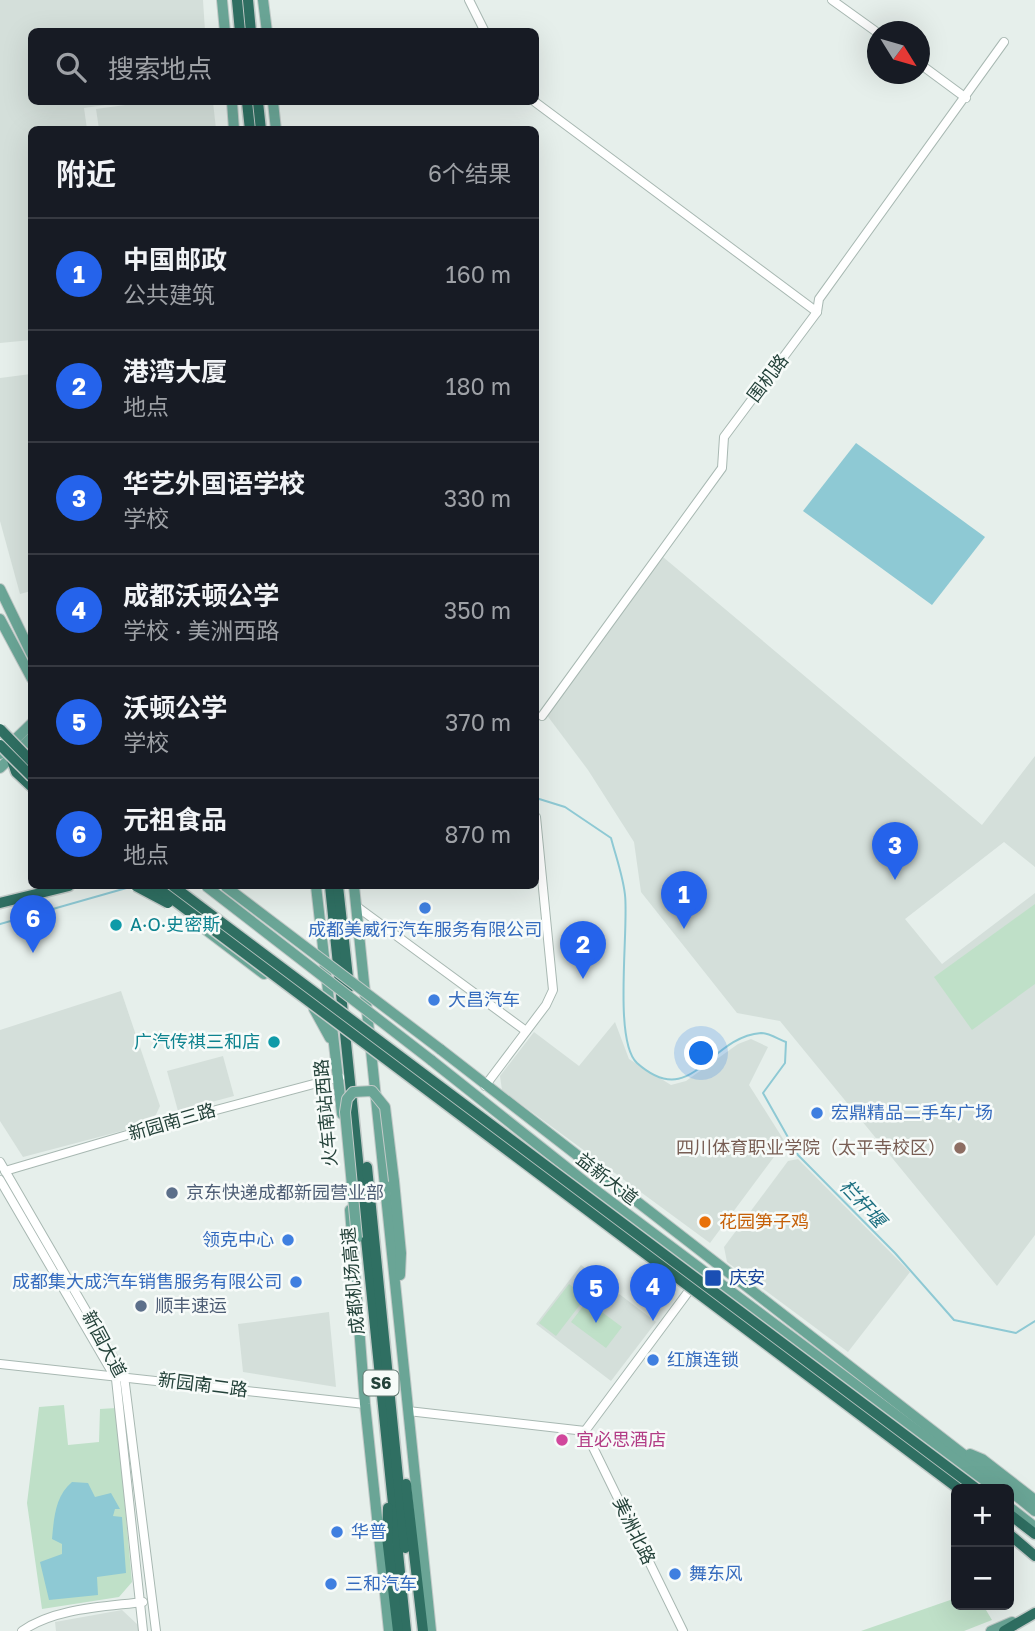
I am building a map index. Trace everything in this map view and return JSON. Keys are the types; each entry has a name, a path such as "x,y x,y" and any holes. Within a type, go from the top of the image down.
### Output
{"highway":[{"path":"237,0 240,28"},
{"path":"248,0 251,28"},
{"path":"247,105 250,126"},
{"path":"258,105 261,126"},
{"path":"0,729 28,758"},
{"path":"0,745 16,772 28,783"},
{"path":"6,756 28,774"},
{"path":"0,895 38,889"},
{"path":"0,903 45,889"},
{"path":"141,889 210,929"},
{"path":"157,889 952,1484"},
{"path":"177,889 970,1484"},
{"name":"成都机场高速","path":"330,889 390,1389 413,1631"},
{"name":"成都机场高速","path":"338,889 406,1631"},
{"path":"390,1389 403,1459 423,1631"},
{"path":"388,1449 387,1536 398,1631"},
{"path":"1014,1518 1035,1534"},
{"path":"1014,1532 1035,1547"},
{"path":"1014,1538 1035,1556"},
{"path":"1004,1631 1035,1613"}],"main road":[{"path":"222,0 225,28"},
{"path":"263,0 266,28"},
{"path":"232,105 234,126"},
{"path":"273,105 276,126"},
{"path":"0,589 28,646"},
{"path":"0,619 28,672"},
{"path":"6,756 28,728"},
{"path":"0,768 28,741"},
{"path":"157,889 237,955 316,1010 337,1055"},
{"name":"益新大道","path":"210,889 703,1271 1000,1484"},
{"name":"益新大道","path":"229,889 440,1049 955,1452 990,1484"},
{"name":"火车南站西路","path":"316,889 340,1077 365,1404 389,1631"},
{"path":"354,889 431,1631"},
{"path":"358,1317 361,1291 358,1238 345,1112 347,1099 353,1092 366,1089 376,1093 383,1103 401,1253 398,1303"},
{"path":"980,1484 956,1465 955,1452 982,1459 1027,1504"},
{"name":"益新大道","path":"1027,1504 1035,1511"},
{"name":"益新大道","path":"1027,1504 1035,1520"},
{"path":"1014,1511 1035,1527"},
{"path":"990,1631 1035,1613"}],"street":[{"path":"469,0 483,28"},
{"path":"832,0 867,26"},
{"name":"围机路","path":"542,716 722,468 724,437 817,312 819,299 967,98 1004,42"},
{"path":"930,72 967,98"},
{"path":"539,105 817,312"},
{"path":"485,1086 553,990 539,848"},
{"path":"356,906 526,1031"},
{"name":"新园南三路","path":"5,1171 171,1122 340,1077"},
{"name":"新园大道","path":"0,1162 124,1376 156,1631"},
{"name":"新园大道","path":"0,1180 113,1375 132,1510 144,1631"},
{"path":"408,1410 585,1430 703,1271 706,1259"},
{"name":"新园南二路","path":"0,1364 365,1404"},
{"name":"美洲北路","path":"585,1430 683,1631"},
{"path":"22,1631 35,1622 76,1611 153,1601"}],"shaded area":[{"path":"0,0 203,0 205,28 28,28 28,105 105,105 84,108 87,126 28,126 28,340 0,343"},
{"path":"125,105 213,105 216,126 99,126 96,109"},
{"path":"28,374 28,592 20,594 0,521 0,378"},
{"path":"663,557 982,825 1035,756 1035,867 1004,842 905,919 942,964 1035,893 1035,1235 997,1286 780,1021 737,1013 641,892 634,842 588,770 546,714"},
{"path":"121,991 160,1106 152,1123 23,1157 0,1121 0,1030"},
{"path":"615,1022 629,1059 671,1085 686,1081 738,1044 751,1039 768,1047 749,1085 785,1142 710,1243 502,1090 500,1076 534,1032 579,1066"},
{"path":"223,1056 234,1096 178,1111 167,1071"},
{"path":"798,1159 910,1272 848,1352 727,1262 724,1247 788,1161"},
{"path":"581,1265 656,1322 611,1381 536,1324"},
{"path":"329,1312 336,1387 243,1372 238,1324"},
{"path":"122,1610 138,1625 138,1631 56,1631 55,1622"}],"green space":[{"path":"1035,904 1035,984 972,1030 934,977"},
{"path":"569,1284 586,1297 556,1336 539,1323"},
{"path":"587,1301 622,1327 606,1348 571,1322"},
{"path":"64,1405 68,1445 99,1442 100,1409 116,1408 132,1582 119,1597 42,1609 27,1503 39,1407"},
{"path":"951,1600 951,1610 986,1610 992,1620 964,1631 861,1631"}],"water":[{"path":"856,443 985,537 932,605 803,511"},
{"path":"72,1482 88,1483 95,1497 111,1493 120,1509 115,1509 113,1516 122,1517 126,1573 97,1577 98,1595 49,1600 40,1562 62,1554 62,1544 52,1539 56,1508 62,1494"}],"waterway":[{"name":"栏杆堰","path":"539,799 565,807 611,838 625,895 626,1032 630,1051 637,1063 656,1076 672,1080 700,1068 743,1037 764,1033 786,1042 785,1063 763,1093 798,1155 895,1253 954,1320 1016,1333 1035,1321"},
{"name":"栏杆堰","path":"0,924 123,889"}],"place":[{"name":"华艺外国语学校","path":"895,880"},
{"name":"成都美威行汽车服务有限公司","path":"425,908"},
{"name":"A·O·史密斯","path":"116,925"},
{"name":"中国邮政","path":"684,929"},
{"name":"元祖食品","path":"33,953"},
{"name":"港湾大厦","path":"583,979"},
{"name":"大昌汽车","path":"434,1000"},
{"name":"广汽传祺三和店","path":"274,1042"},
{"name":"宏鼎精品二手车广场","path":"817,1113"},
{"name":"四川体育职业学院（太平寺校区）","path":"960,1148"},
{"name":"京东快递成都新园营业部","path":"172,1193"},
{"name":"花园笋子鸡","path":"705,1222"},
{"name":"领克中心","path":"288,1240"},
{"name":"庆安","path":"713,1278"},
{"name":"成都集大成汽车销售服务有限公司","path":"296,1282"},
{"name":"顺丰速运","path":"141,1306"},
{"name":"成都沃顿公学","path":"653,1321"},
{"name":"沃顿公学","path":"596,1323"},
{"name":"红旗连锁","path":"653,1360"},
{"name":"宜必思酒店","path":"562,1440"},
{"name":"华普","path":"337,1532"},
{"name":"舞东风","path":"675,1574"},
{"name":"三和汽车","path":"331,1584"}]}
